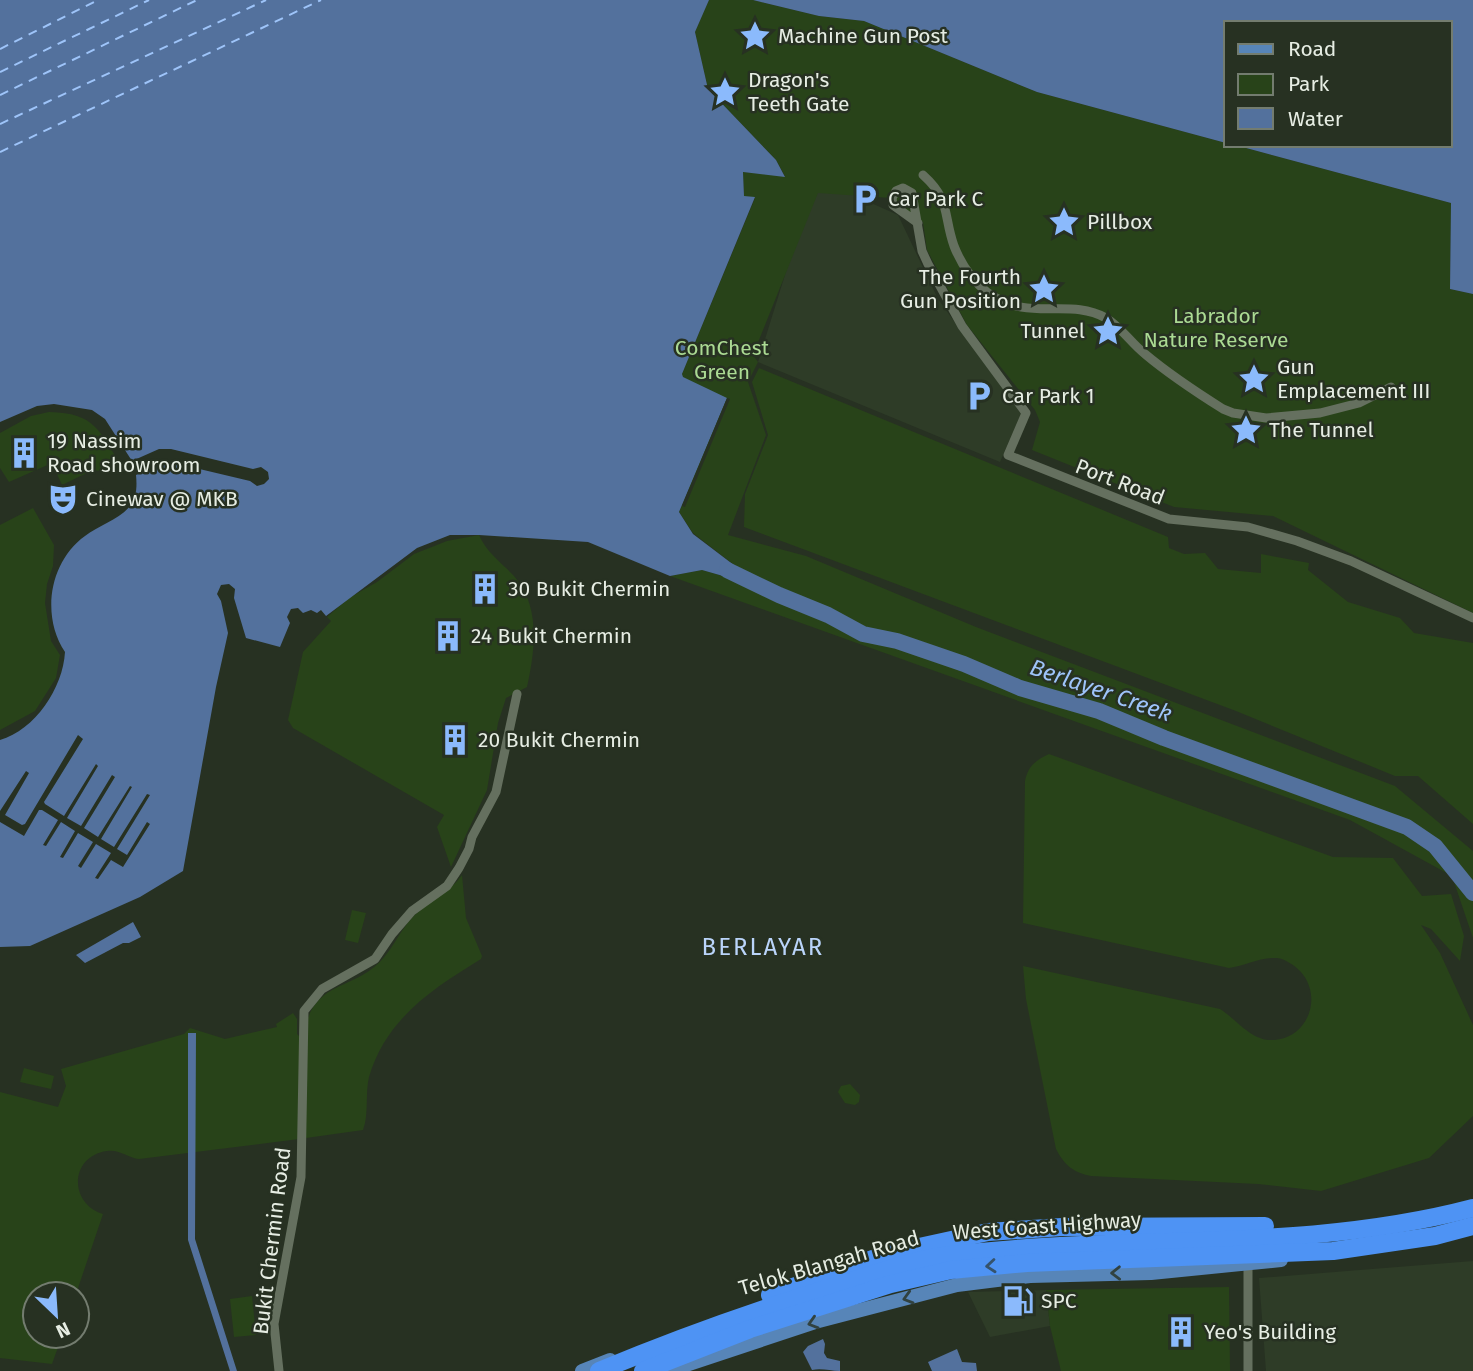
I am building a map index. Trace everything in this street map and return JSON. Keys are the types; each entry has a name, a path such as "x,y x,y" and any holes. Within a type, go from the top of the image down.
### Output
{"highway":[{"name":"West Coast Highway","path":"588,1371 784,1302 887,1270 948,1255 1025,1248 1332,1234 1430,1220 1472,1207"},
{"path":"673,1340 685,1329 710,1317 843,1268 932,1243 989,1232 1062,1227 1366,1223"},
{"name":"West Coast Highway","path":"643,1371 750,1329 891,1284 951,1270 1027,1263 1333,1251 1472,1229"}],"main road":[{"name":"Telok Blangah Road","path":"588,1371 705,1321 847,1275 949,1251 1366,1223 1472,1207"},
{"path":"668,1371 815,1322 957,1284 1030,1276 1151,1273 1248,1264 1446,1241 1472,1229"},
{"path":"1077,1242 1076,1265 1082,1274"}],"street":[{"path":"923,175 935,186 943,199 954,246 969,275 988,293 1011,306 1036,311 1074,310 1107,318 1172,376 1233,414 1266,418 1320,412 1359,403 1391,387"},
{"path":"902,210 910,207 914,200 912,193 906,189 896,191 892,203 918,223"},
{"name":"Port Road","path":"914,200 922,251 951,307 1026,413 1008,455 1169,519 1248,527 1297,541 1351,561 1473,618"},
{"name":"Bukit Chermin Road","path":"279,1371 274,1324 301,1177 304,1011 322,989 375,959 412,911 447,886 469,849 472,836 496,792 517,694"},
{"path":"1248,1264 1248,1371"}],"shaded area":[{"path":"815,178 898,215 938,299 1021,414 1000,462 758,362"},
{"path":"1473,1261 1473,1371 1266,1371 1259,1278"},
{"path":"1046,1290 1050,1326 990,1337 968,1292"}],"green space":[{"name":"Labrador Nature Reserve","path":"709,0 753,0 819,16 864,21 1037,92 1224,142 1224,147 1242,147 1451,203 1450,289 1473,294 1473,613 1273,516 1174,507 1032,450 1040,422 1035,410 967,325 927,250 923,222 902,210 891,198 818,193 753,355 758,362 748,382 766,435 728,535 806,556 976,627 1395,786 1473,851 1473,938 1452,876 1350,820 670,576 702,570 744,582 747,575 693,533 679,512 689,490 682,374 755,198 744,196 743,172 785,176 776,160 708,89 695,32"},
{"path":"759,368 1168,537 1169,548 1184,554 1205,553 1218,569 1261,573 1261,554 1309,563 1308,570 1348,602 1400,618 1414,633 1473,643 1473,824 1418,776 1395,776 1236,711 744,527 745,494 768,435 752,382"},
{"path":"49,412 65,413 87,420 101,434 122,467 108,472 93,470 62,485 52,463 9,482 0,468 0,433 31,416"},
{"path":"33,508 54,545 53,566 45,603 51,641 60,655 56,678 35,711 0,730 0,525"},
{"path":"479,535 490,552 523,588 532,615 534,644 527,687 506,698 498,723 487,790 451,867 437,827 444,815 293,728 288,720 303,652 331,621 327,617 349,598 377,582 414,554 447,541"},
{"path":"1049,754 1333,857 1393,858 1422,896 1451,894 1464,936 1460,961 1431,929 1421,925 1440,953 1473,1025 1473,1116 1429,1158 1321,1191 1258,1184 1091,1176 1070,1167 1056,1149 1026,999 1023,966 1220,1009 1249,1032 1269,1040 1282,1039 1302,1026 1311,1005 1311,993 1300,971 1280,959 1265,959 1229,968 1023,923 1025,781 1033,764"},
{"path":"462,875 466,918 481,959 429,994 399,1022 387,1038 369,1077 363,1130 306,1138 306,1024 311,1011 325,995 363,975 380,962 411,919"},
{"path":"352,910 366,913 358,943 345,940"},
{"path":"293,1013 297,1019 297,1034 300,1037 299,1139 139,1159 120,1152 107,1151 86,1161 80,1170 79,1191 92,1208 103,1214 81,1280 21,1280 21,1350 57,1350 52,1364 0,1358 0,1092 58,1107 66,1086 61,1069 184,1034 190,1028 225,1039 277,1027 276,1024"},
{"path":"24,1068 54,1076 51,1089 20,1082"},
{"path":"850,1084 860,1095 859,1102 855,1105 845,1103 838,1092 841,1086"},
{"path":"1229,1287 1230,1371 1061,1371 1050,1326 1046,1290"},
{"path":"252,1296 256,1335 234,1337 230,1299"}],"water":[{"path":"0,0 709,0 695,32 708,89 776,160 785,177 743,172 744,196 755,197 682,374 683,377 727,398 679,512 693,534 747,575 744,582 702,570 670,576 588,542 450,535 417,548 326,616 321,610 317,613 311,610 303,613 298,608 291,609 287,617 290,623 280,647 246,638 234,598 235,589 229,584 221,585 217,594 228,633 183,871 140,897 30,946 0,947 0,740 13,735 35,717 45,706 59,680 65,652 57,638 51,606 52,590 63,560 85,536 121,515 130,506 135,495 136,475 161,463 170,462 250,481 257,486 269,479 268,472 261,467 253,469 171,449 159,449 132,461 105,419 92,410 54,404 37,406 0,422"},
{"path":"753,0 1473,0 1473,294 1450,289 1451,203 1242,147 1452,147 1452,21 1224,21 1224,142 1037,92 864,21 819,16"},
{"path":"133,922 141,937 123,943 85,963 76,955"},
{"path":"188,1033 196,1033 195,1239 237,1371 230,1371 188,1240"},
{"path":"823,1339 824,1353 827,1358 840,1361 840,1371 812,1370 803,1352 808,1346"},
{"path":"957,1349 962,1362 976,1363 977,1371 932,1371 928,1362"}],"pier":[{"path":"727,398 730,399 685,507 682,506"},
{"path":"78,735 83,739 45,804 64,816 96,764 98,766 67,818 81,826 112,775 115,777 84,828 98,837 130,786 132,787 101,839 114,847 147,794 150,795 117,849 127,855 147,822 150,824 123,867 111,860 98,879 95,878 111,853 96,844 81,868 78,866 93,842 78,833 63,858 60,857 75,831 61,822 46,846 43,845 58,820 42,810 39,810 24,836 0,822 0,811 26,771 29,773 5,815 22,825 25,824"}],"waterway":[{"name":"Berlayer Creek","path":"727,570 828,615 863,634 897,641 964,664 1020,688 1099,711 1164,738 1407,827 1435,846 1473,893"}],"ferry route":[{"path":"0,49 98,0"},
{"path":"0,72 149,0"},
{"path":"0,95 197,0"},
{"path":"0,124 266,0"},
{"path":"0,152 321,0"}],"place":[{"name":"Machine Gun Post","path":"755,36"},
{"name":"Dragon's Teeth Gate","path":"725,92"},
{"name":"Car Park C","path":"865,199"},
{"name":"Pillbox","path":"1064,222"},
{"name":"The Fourth Gun Position","path":"1044,289"},
{"name":"Tunnel","path":"1108,331"},
{"name":"Gun Emplacement III","path":"1254,379"},
{"name":"Car Park 1","path":"979,396"},
{"name":"The Tunnel","path":"1246,430"},
{"name":"19 Nassim Road showroom","path":"24,453"},
{"name":"Cinewav @ MKB","path":"63,499"},
{"name":"30 Bukit Chermin","path":"485,589"},
{"name":"24 Bukit Chermin","path":"448,636"},
{"name":"20 Bukit Chermin","path":"455,740"},
{"name":"SPC","path":"1018,1301"},
{"name":"Yeo's Building","path":"1181,1332"}],"district":[{"name":"BERLAYAR","path":"763,947"}],"park label":[{"name":"ComChest Green","path":"722,360"}]}
